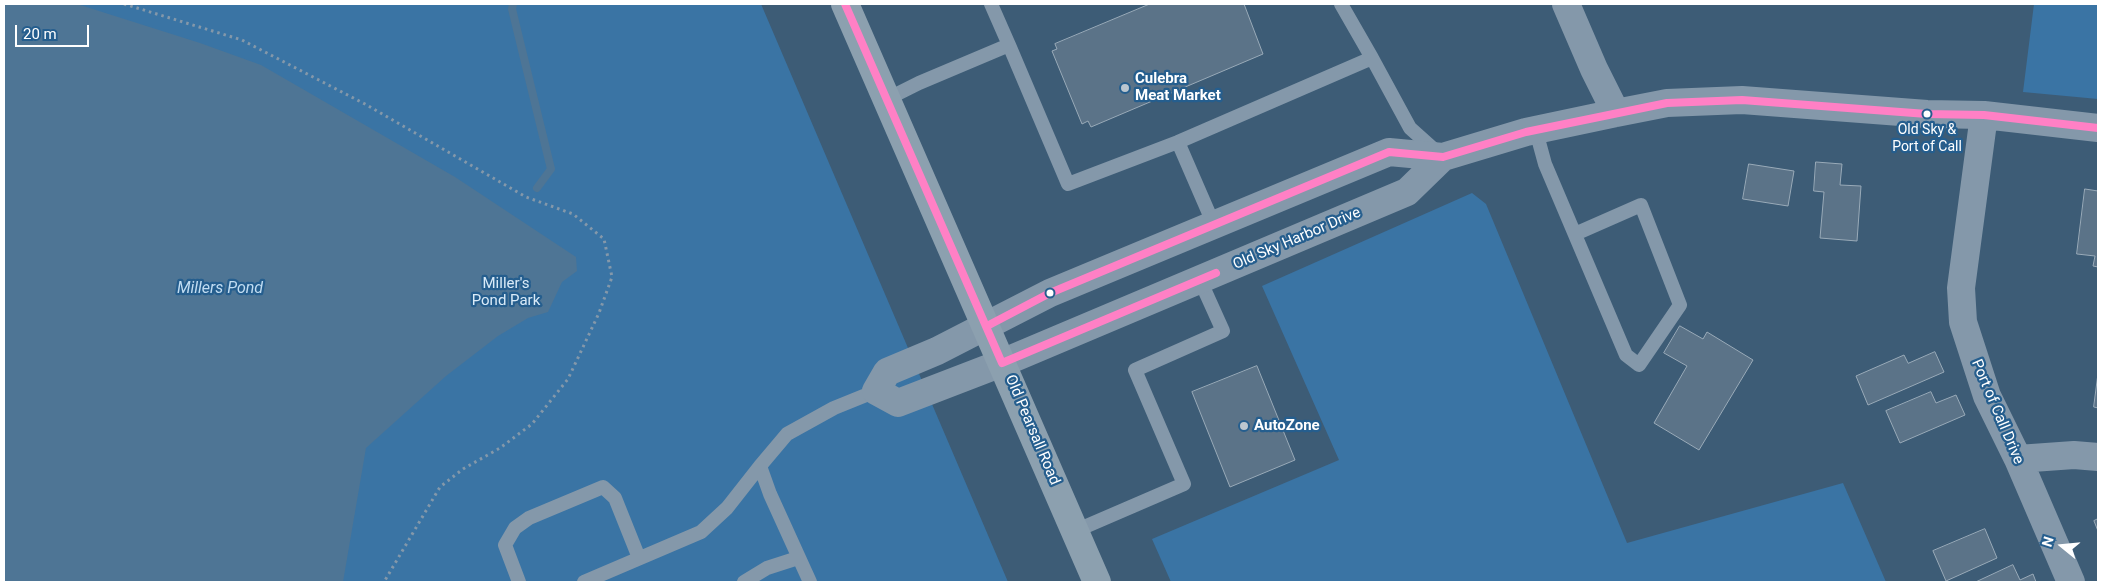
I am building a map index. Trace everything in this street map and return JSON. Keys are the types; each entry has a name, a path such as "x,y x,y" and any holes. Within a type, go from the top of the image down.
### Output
{"main road":[{"name":"Old Pearsall Road","path":"846,4 1097,582"}],"street":[{"path":"1566,4 1594,69 1616,113"},
{"name":"Old Sky Harbor Drive","path":"1442,157 1407,192 1002,363 898,402 876,391 887,372 986,326 1050,293 1389,152 1442,157 1536,130 1667,103 1742,100 1927,114 1984,115 2098,128"},
{"name":"Port of Call Drive","path":"1984,115 1961,288 1963,322 1987,396 2018,459 2071,582"},
{"path":"2018,459 2074,454 2098,457"}],"lane":[{"path":"991,4 1068,184 1178,142 1372,58"},
{"path":"1341,4 1410,128 1442,157"},
{"path":"887,99 918,83 1009,46"},
{"path":"1536,130 1545,164 1626,356 1639,364 1680,305 1641,205 1575,234"},
{"path":"1178,142 1214,225"},
{"path":"1075,531 1184,484 1136,370 1223,331 1200,280"},
{"path":"584,582 701,532 728,508 787,434 834,408 876,391"},
{"path":"760,466 770,494 810,582"},
{"path":"519,582 505,545 515,528 529,518 603,487 615,498 639,558"},
{"path":"744,582 767,568 798,558"}],"path":[{"path":"124,4 190,26 242,40 365,104 526,197 572,214 604,239 612,277 600,313 568,379 532,424 500,448 463,469 440,487 384,582"}],"green space":[{"name":"Miller's Pond Park","path":"4,4 761,4 1008,582 4,582"},
{"path":"2034,4 2098,4 2098,99 2023,92"},
{"path":"1472,193 1486,204 1627,543 1843,483 1886,582 1171,582 1152,539 1339,460 1262,286"}],"water":[{"name":"Millers Pond","path":"4,4 77,4 200,43 261,65 455,177 576,257 577,271 562,282 548,312 528,318 498,336 446,376 366,448 343,582 4,582"}],"building":[{"name":"Culebra Meat Market","path":"1150,4 1244,4 1263,54 1091,127 1088,121 1082,124 1052,51 1057,49 1055,44"},
{"path":"1816,162 1842,164 1840,185 1861,186 1857,241 1820,238 1824,192 1814,191"},
{"path":"1749,164 1794,171 1788,206 1743,199"},
{"path":"2085,189 2098,191 2098,267 2093,266 2095,256 2077,254"},
{"path":"1680,326 1703,339 1707,332 1753,360 1699,450 1654,423 1687,366 1664,353"},
{"path":"1935,352 1944,372 1868,405 1856,376 1904,355 1908,363"},
{"name":"AutoZone","path":"1257,366 1295,460 1230,487 1192,392"},
{"path":"2098,374 2098,408 2094,407"},
{"path":"1931,392 1936,403 1956,395 1965,415 1900,443 1886,411"},
{"path":"2098,519 2098,531 2094,521"},
{"path":"1985,529 1997,558 1946,581 1933,551"},
{"path":"2013,565 2020,580 2033,574 2036,582 1976,582"}],"waterway":[{"path":"513,4 512,9 551,169 537,188"}],"transit line":[{"path":"845,4 1002,363 1216,273"},
{"path":"987,326 1050,293 1389,152 1443,157 1526,132 1667,103 1742,100 1927,114 1984,115 2098,128"}],"place":[{"name":"Culebra Meat Market","path":"1125,88"},
{"name":"Old Sky & Port of Call","path":"1927,114"},
{"name":"AutoZone","path":"1244,426"}]}
